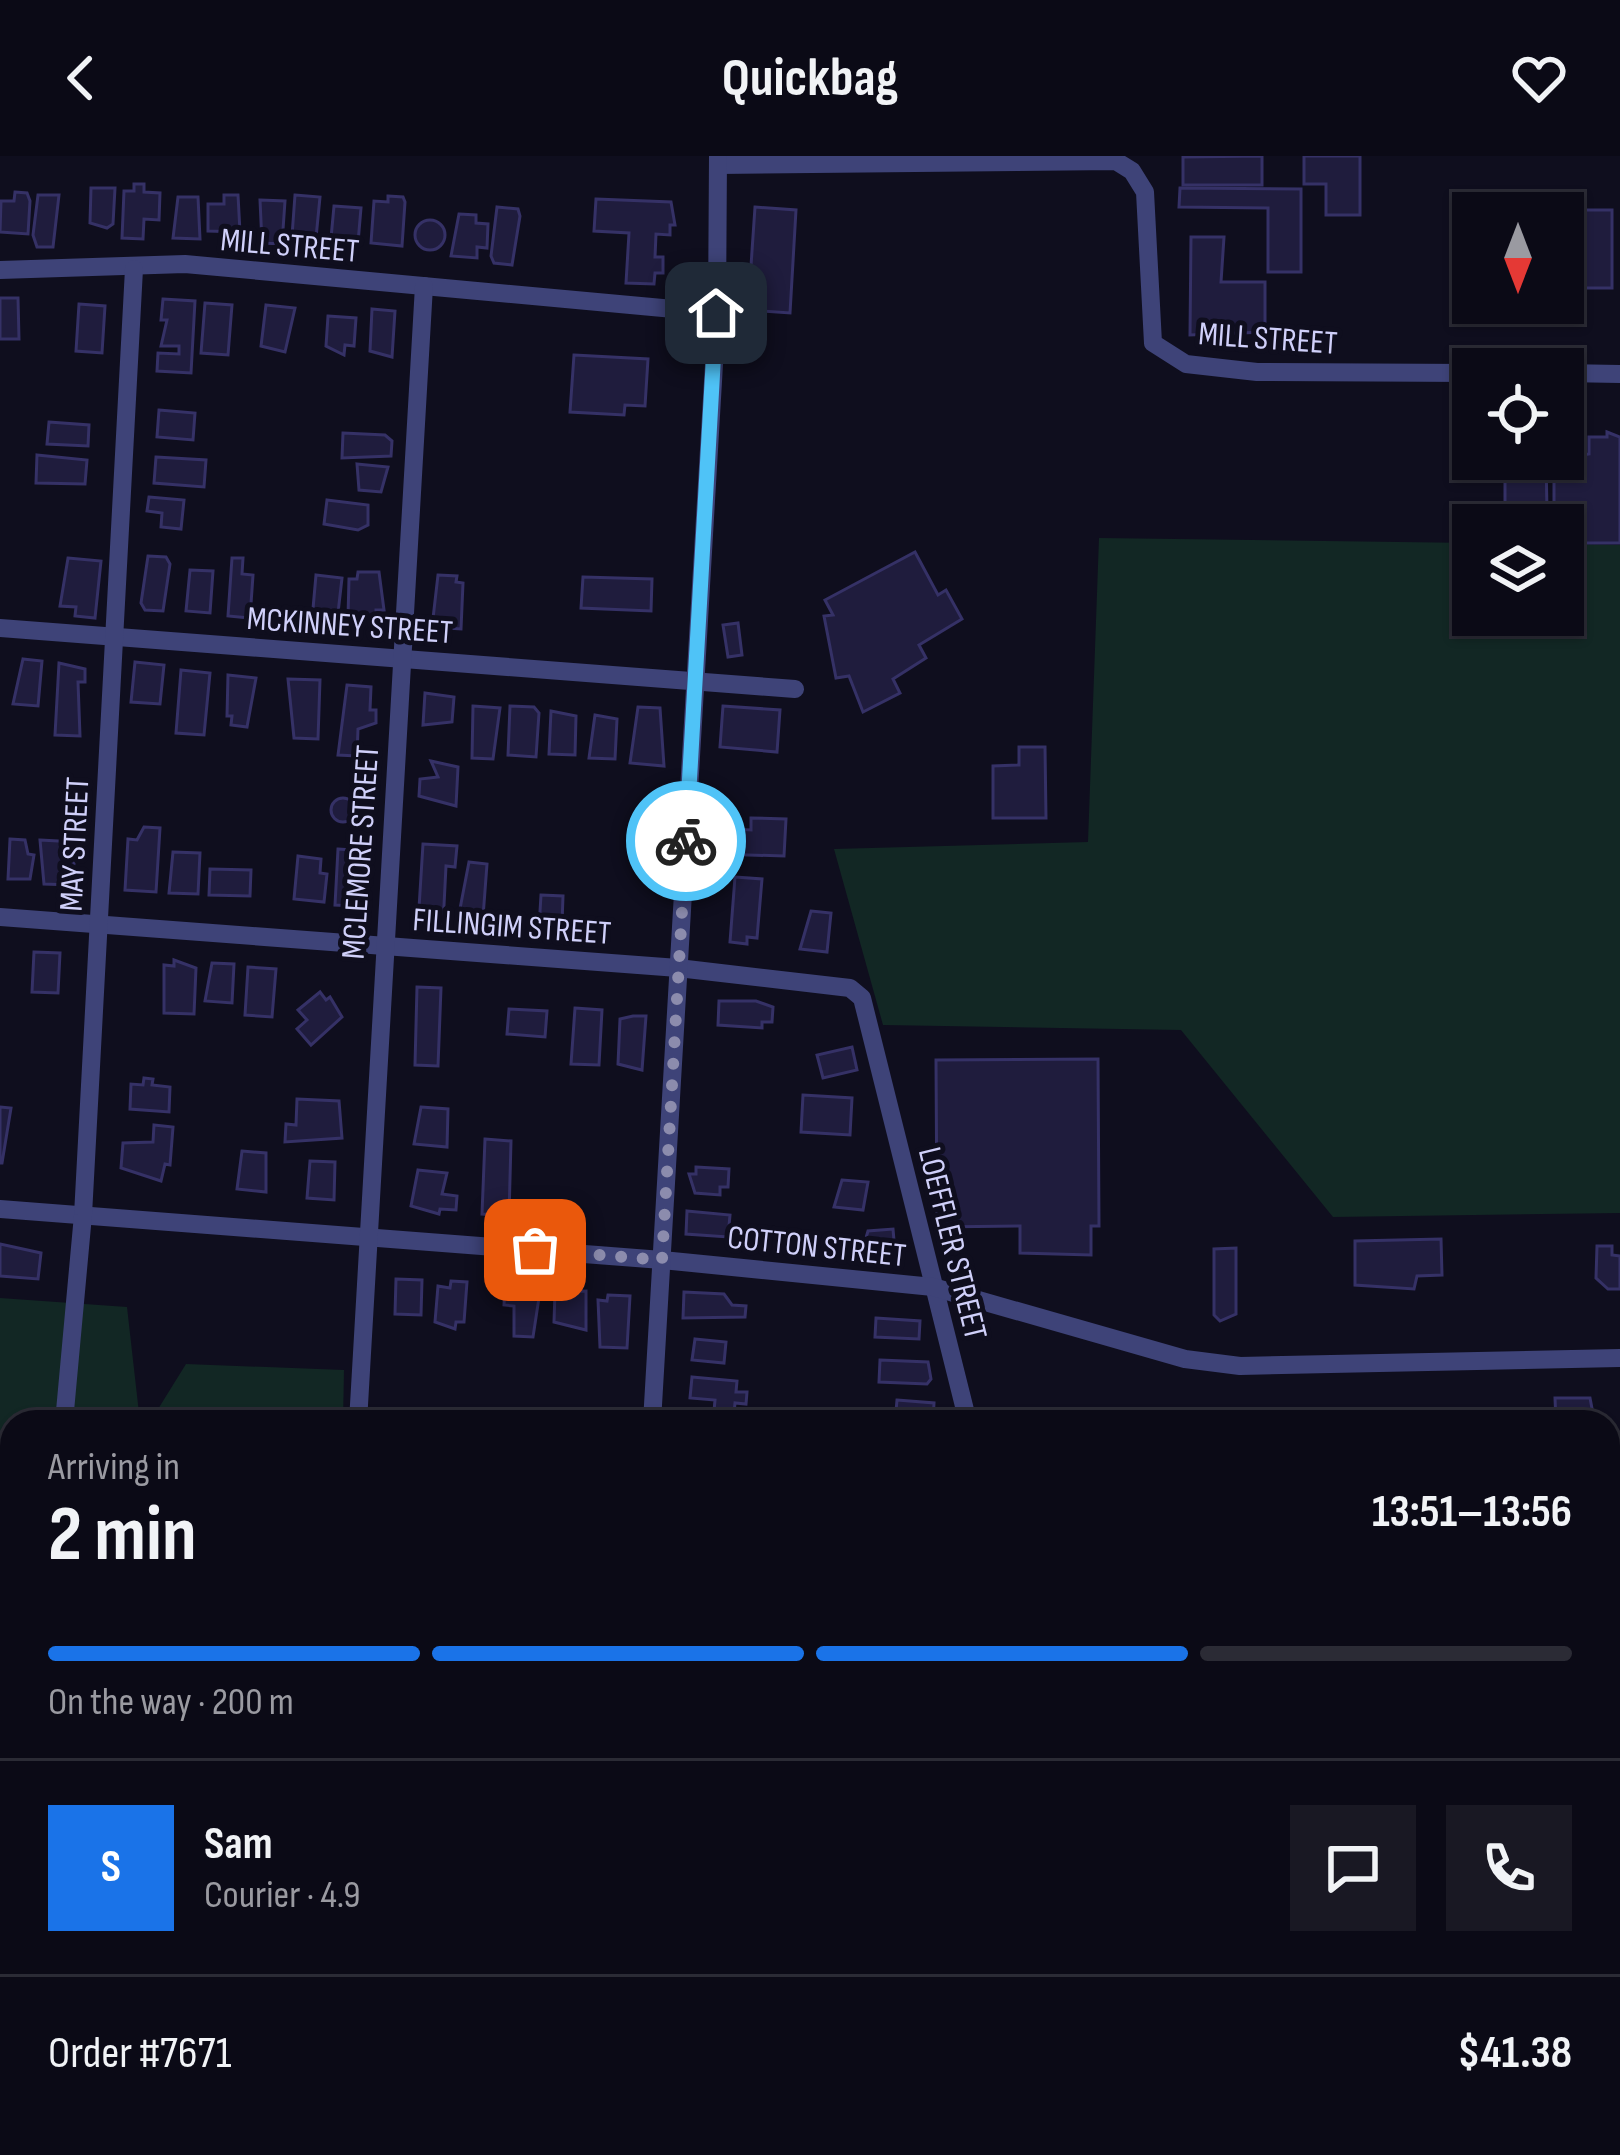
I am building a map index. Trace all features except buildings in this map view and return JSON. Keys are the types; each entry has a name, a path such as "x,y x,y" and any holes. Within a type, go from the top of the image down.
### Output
{"street":[{"path":"653,1410 716,313 718,160"},
{"name":"MILL STREET","path":"718,160 1116,161 1132,171 1145,192 1153,343 1186,364 1257,372 1452,373"},
{"name":"MILL STREET","path":"0,270 184,264 716,313"},
{"name":"MAY STREET","path":"65,1410 83,1215 134,269"},
{"name":"MCLEMORE STREET","path":"359,1410 424,286"},
{"path":"1584,374 1620,374"},
{"name":"MCKINNEY STREET","path":"0,628 795,689"},
{"name":"FILLINGIM STREET","path":"0,917 678,968 850,988 862,998 882,1078"},
{"name":"LOEFFLER STREET","path":"882,1078 965,1410"},
{"name":"COTTON STREET","path":"0,1209 662,1260 934,1287 1185,1359 1240,1366 1620,1358"}],"green space":[{"path":"1099,538 1452,543 1452,636 1584,636 1584,544 1620,545 1620,1213 1333,1217 1181,1030 883,1025 834,849 1088,842"},
{"path":"0,1298 127,1307 139,1410 0,1410"},
{"path":"186,1364 344,1370 343,1410 157,1410"}],"way so far":[{"path":"535,1250 662,1260 686,841"}],"route":[{"path":"686,841 716,313"}]}
